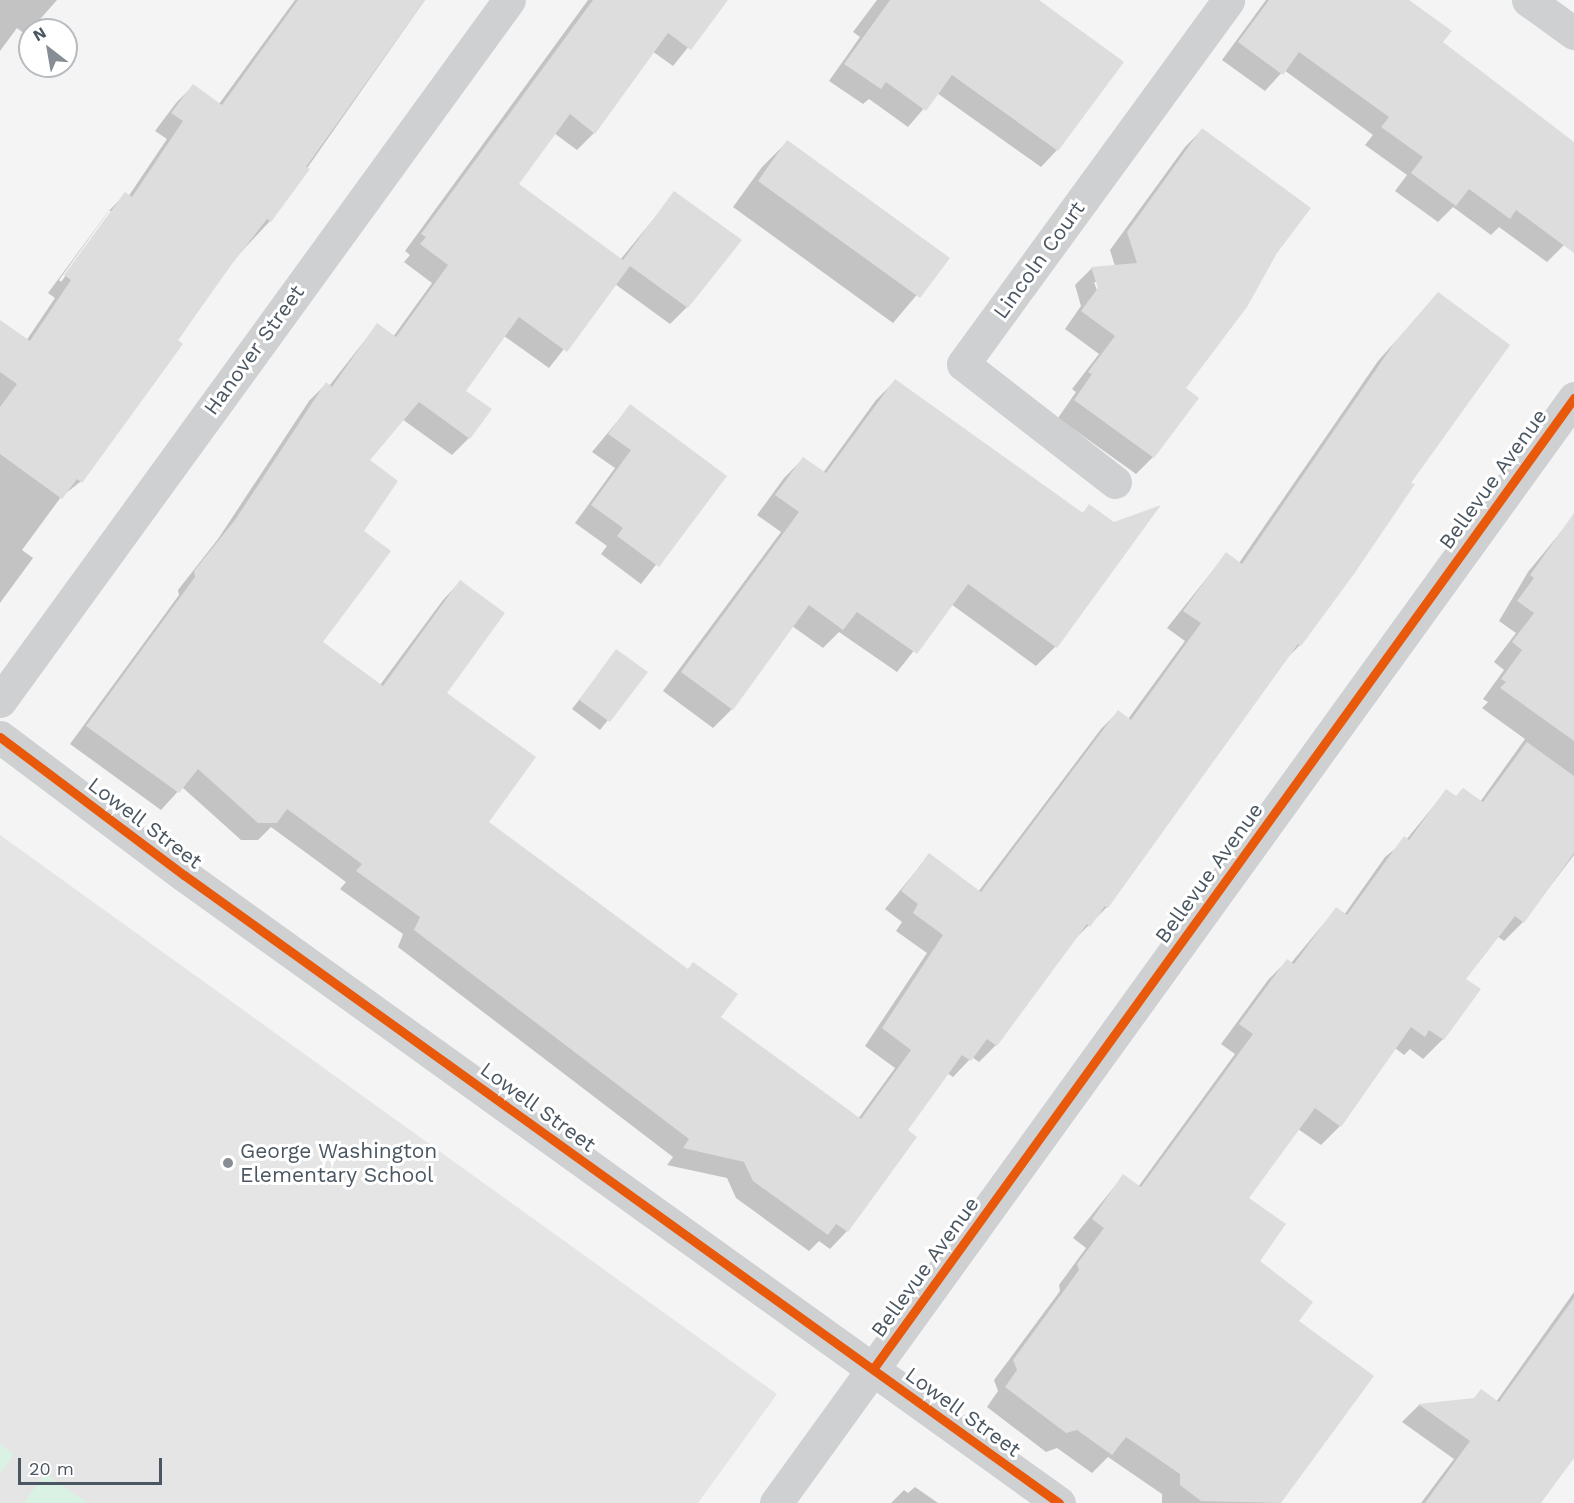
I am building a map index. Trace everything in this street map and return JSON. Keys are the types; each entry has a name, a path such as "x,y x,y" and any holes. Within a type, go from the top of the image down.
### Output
{"street":[{"name":"Hanover Street","path":"0,700 509,0"},
{"name":"Lincoln Court","path":"1115,482 963,364 1228,0"},
{"path":"1528,0 1574,33"},
{"name":"Bellevue Avenue","path":"776,1503 1574,398"},
{"name":"Lowell Street","path":"0,737 184,875 1059,1503"}],"shaded area":[{"name":"George Washington Elementary School","path":"0,835 777,1394 698,1503 0,1503"}],"green space":[{"path":"0,1444 14,1454 0,1473"},
{"path":"45,1473 87,1503 24,1503"}],"building":[{"path":"298,0 425,0 306,167 310,169 271,222 267,219 232,264 178,340 183,344 82,483 77,479 62,499 0,454 0,407 17,384 0,372 0,320 30,341 71,280 64,275 125,192 132,197 183,121 171,113 193,84 222,105"},
{"path":"593,0 728,0 691,50 668,33 595,134 570,114 519,184 623,260 674,191 742,240 688,308 630,266 567,352 519,317 466,391 492,409 470,439 419,402 370,460 398,481 364,531 391,551 323,642 383,686 460,580 505,613 447,693 536,757 489,822 688,969 693,962 738,994 721,1017 861,1119 911,1050 882,1028 943,935 913,913 918,904 901,891 929,853 981,892 1118,710 1131,720 1201,623 1183,611 1226,552 1242,564 1395,342 1438,292 1510,345 1411,483 1415,484 1354,574 1301,646 1298,644 1108,908 1105,906 1090,927 1087,924 997,1046 987,1039 971,1061 962,1055 908,1130 917,1137 848,1232 836,1224 828,1235 753,1181 744,1162 683,1148 689,1139 414,930 420,917 356,871 362,864 287,809 277,823 258,823 198,769 179,793 86,726 195,577 194,571 235,520 326,382 332,387 377,323 396,337 448,265 420,244 426,237 421,234"},
{"path":"890,0 1039,0 1124,62 1058,151 952,75 926,111 886,82 881,89 844,64"},
{"path":"1269,0 1409,0 1452,31 1443,42 1574,142 1574,253 1516,210 1510,219 1469,189 1456,206 1411,173 1423,157 1381,127 1389,117 1299,52 1283,75 1238,42"},
{"path":"1202,128 1311,208 1277,253 1247,307 1186,388 1199,398 1154,458 1074,400 1092,374 1088,372 1115,336 1081,311 1098,288 1091,267 1137,263 1127,232"},
{"path":"787,140 950,258 920,298 758,181"},
{"path":"895,379 1083,513 1089,504 1114,522 1161,505 1057,648 968,584 917,654 857,612 843,630 809,605 733,710 681,672 799,512 775,495 803,457 826,473"},
{"path":"630,404 727,476 659,567 617,536 623,528 591,505 631,450 608,434"},
{"path":"1574,513 1574,741 1500,688 1506,682 1501,679 1522,650 1512,642 1534,613 1517,601 1534,578 1530,575"},
{"path":"616,649 648,672 610,722 579,700"},
{"path":"1527,742 1574,776 1574,853 1524,923 1515,916 1466,979 1481,989 1444,1040 1429,1030 1425,1037 1411,1027 1341,1127 1315,1108 1249,1198 1286,1224 1260,1261 1313,1302 1299,1321 1374,1376 1281,1503 1201,1501 1180,1485 1180,1474 1126,1437 1112,1455 1077,1430 1066,1433 1005,1387 1017,1370 1013,1360 1079,1270 1077,1264 1104,1228 1092,1219 1123,1174 1141,1187 1253,1034 1239,1024 1287,959 1294,964 1336,907 1347,915 1404,836 1409,840 1446,789 1456,796 1463,788 1483,802"},
{"path":"1574,1298 1574,1458 1541,1503 1425,1503 1470,1441 1418,1404 1474,1398 1481,1389 1499,1402"}],"cycle path":[{"path":"873,1369 1574,398"},
{"path":"0,737 184,875 1059,1503"}],"place":[{"name":"George Washington Elementary School","path":"228,1163"}]}
